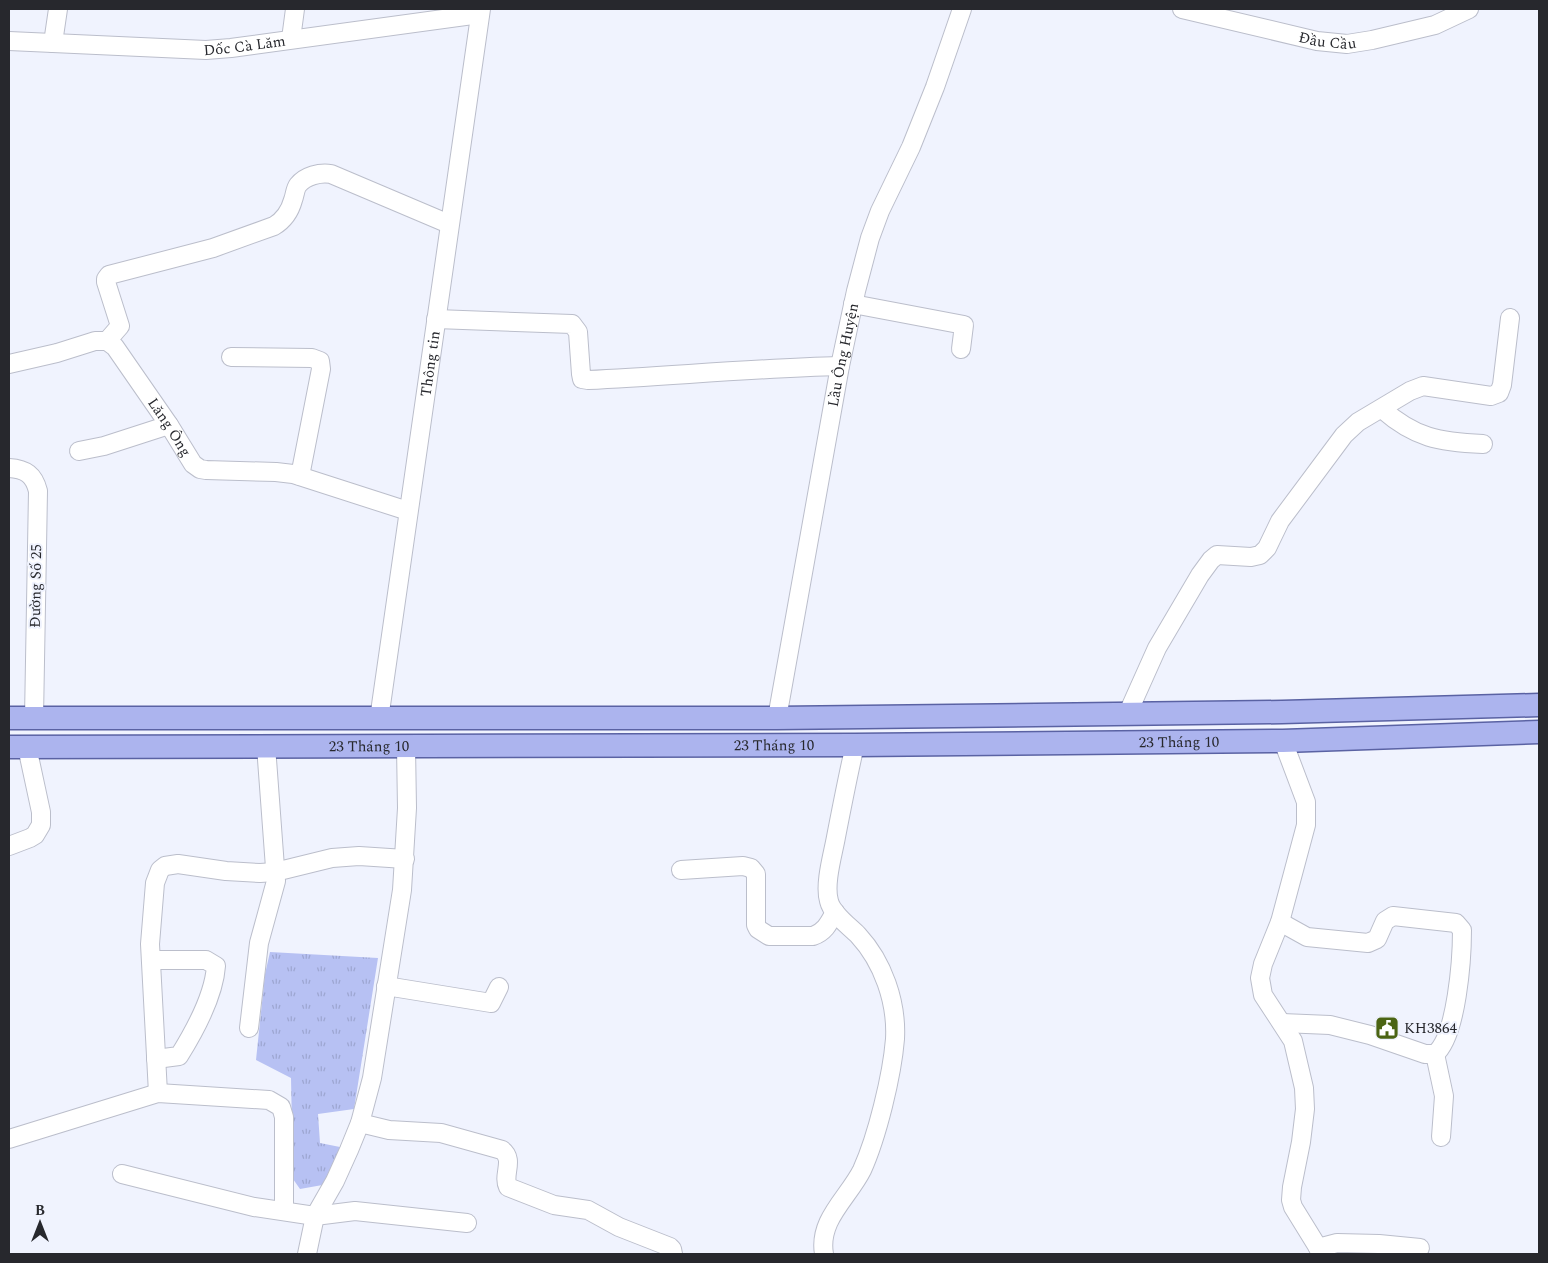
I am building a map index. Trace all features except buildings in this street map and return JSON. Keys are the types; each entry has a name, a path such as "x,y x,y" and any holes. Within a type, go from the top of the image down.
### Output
{"main road":[{"name":"23 Tháng 10","path":"9,718 777,718 1127,715 1539,705"},
{"path":"1282,712 1283,741"},
{"path":"378,746 379,719"},
{"name":"23 Tháng 10","path":"18,747 406,747 1283,741 1539,732"}],"street":[{"path":"53,43 58,9"},
{"path":"291,39 295,9"},
{"name":"Lầu Ông Huyện","path":"777,718 840,366 853,304 875,224 910,148 935,87 962,9"},
{"name":"Đầu Cầu","path":"1182,9 1317,41 1346,44 1372,40 1435,25 1469,9"},
{"name":"Dốc Cà Lăm","path":"9,41 206,50 231,48 480,11"},
{"name":"Thông tin","path":"379,719 480,11"},
{"path":"9,364 58,353 95,341 107,341 120,326 106,282 109,275 213,248 274,226 280,223 287,214 299,183 316,174 331,174 449,224"},
{"path":"853,304 964,325 961,349"},
{"path":"1127,715 1157,648 1210,560 1217,555 1251,557 1260,555 1267,548 1280,521 1354,424 1410,391 1423,386 1491,396 1499,393 1502,385 1510,318"},
{"path":"436,319 572,324 578,332 582,379 588,380 681,376 767,368 840,366"},
{"name":"Lăng Ông","path":"107,341 115,347 193,464 200,469 276,472 300,476 408,512"},
{"path":"231,357 312,358 320,361 321,369 300,476"},
{"path":"1382,409 1404,427 1427,437 1460,443 1482,444"},
{"path":"79,451 104,446 169,426"},
{"name":"Đường Số 25","path":"11,468 28,472 33,477 38,492 34,718"},
{"path":"1283,741 1306,802 1306,825 1280,922 1263,964 1260,985 1267,1002 1294,1040 1305,1097 1301,1142 1291,1200 1293,1207 1320,1251 1337,1243 1420,1248"},
{"path":"824,1254 824,1241 831,1218 862,1170 871,1146 889,1079 895,1038 892,1002 880,968 860,938 835,912 829,902 828,887 832,858 855,744"},
{"path":"249,1028 259,943 274,890 275,872 266,746"},
{"path":"9,846 35,835 41,825 41,812 18,747"},
{"path":"307,1254 315,1216 335,1181 360,1123 372,1078 400,906 405,859 407,808 406,747"},
{"path":"158,1093 150,944 155,883 160,870 164,866 178,864 250,873 275,872 332,858 359,856 405,859"},
{"path":"681,870 742,866 751,868 756,874 756,925 761,932 769,936 813,936 819,934 826,928 835,912"},
{"path":"1280,922 1307,937 1368,943 1377,939 1385,921 1394,916 1443,920 1456,923 1462,930 1454,1012 1442,1047 1435,1054 1425,1054 1370,1035 1330,1025 1282,1023"},
{"path":"151,960 206,960 216,966 215,975 196,1029 179,1056 156,1059"},
{"path":"386,986 491,1003 499,987"},
{"path":"1435,1054 1444,1096 1441,1138"},
{"path":"9,1139 158,1093 269,1100 278,1104 284,1116 284,1211"},
{"path":"360,1123 389,1130 441,1133 502,1150 509,1160 506,1180 508,1187 554,1205 588,1210 619,1227 670,1247 672,1254"},
{"path":"122,1174 254,1207 315,1216 355,1211 467,1223"}],"green space":[{"path":"270,952 378,958 354,1109 318,1114 320,1143 340,1147 328,1184 300,1189 293,1179 291,1078 256,1060 265,974"}],"place":[{"name":"KH3864","path":"1387,1028"}]}
